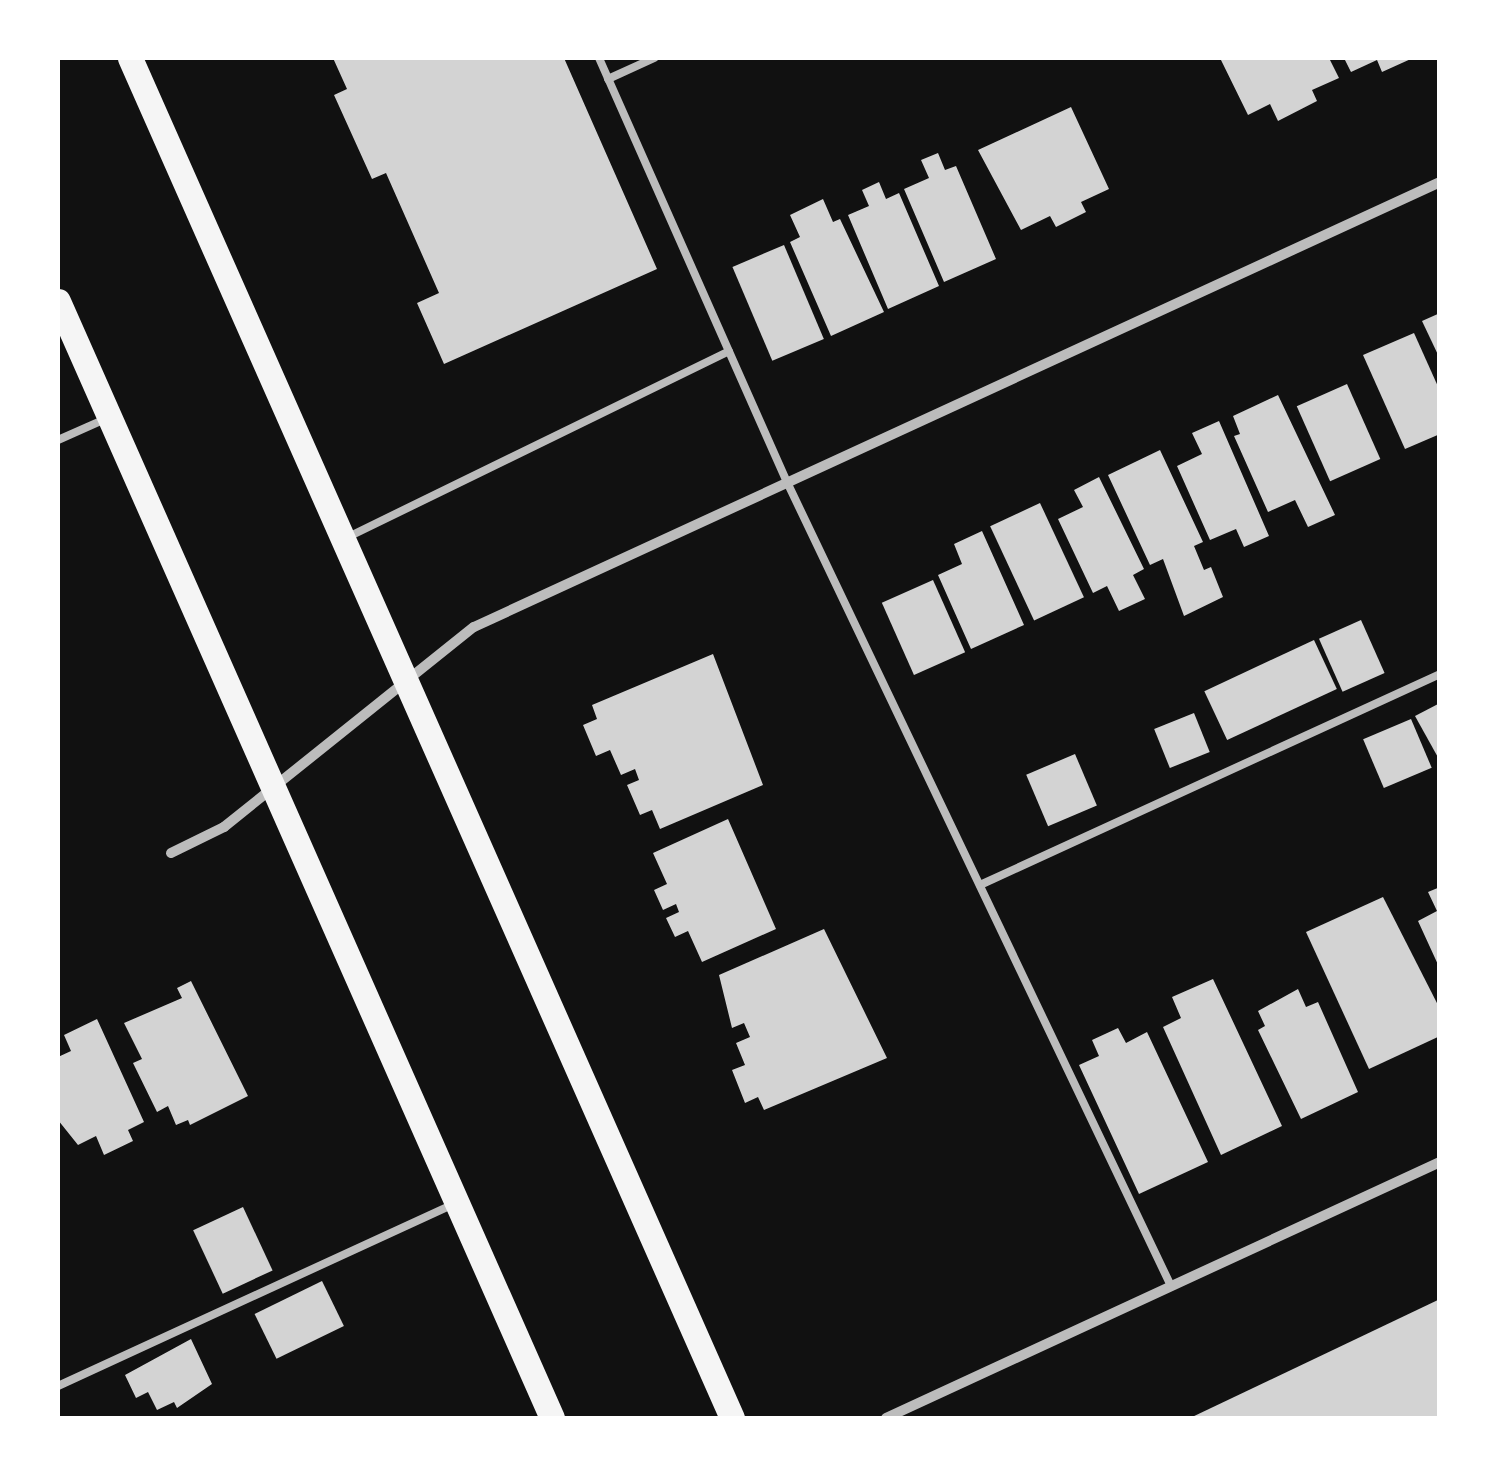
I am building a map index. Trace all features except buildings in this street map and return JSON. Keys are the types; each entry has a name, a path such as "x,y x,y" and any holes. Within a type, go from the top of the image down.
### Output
{"main road":[{"path":"130,58 732,1418"},
{"path":"58,301 552,1418"}],"street":[{"path":"171,853 224,827 474,626 1440,182"},
{"path":"886,1418 1440,1162"}],"lane":[{"path":"599,58 787,482 1171,1286"},
{"path":"608,79 654,58"},
{"path":"344,539 729,352"},
{"path":"58,440 107,418"},
{"path":"980,885 1440,674"},
{"path":"58,1386 459,1201"}]}
